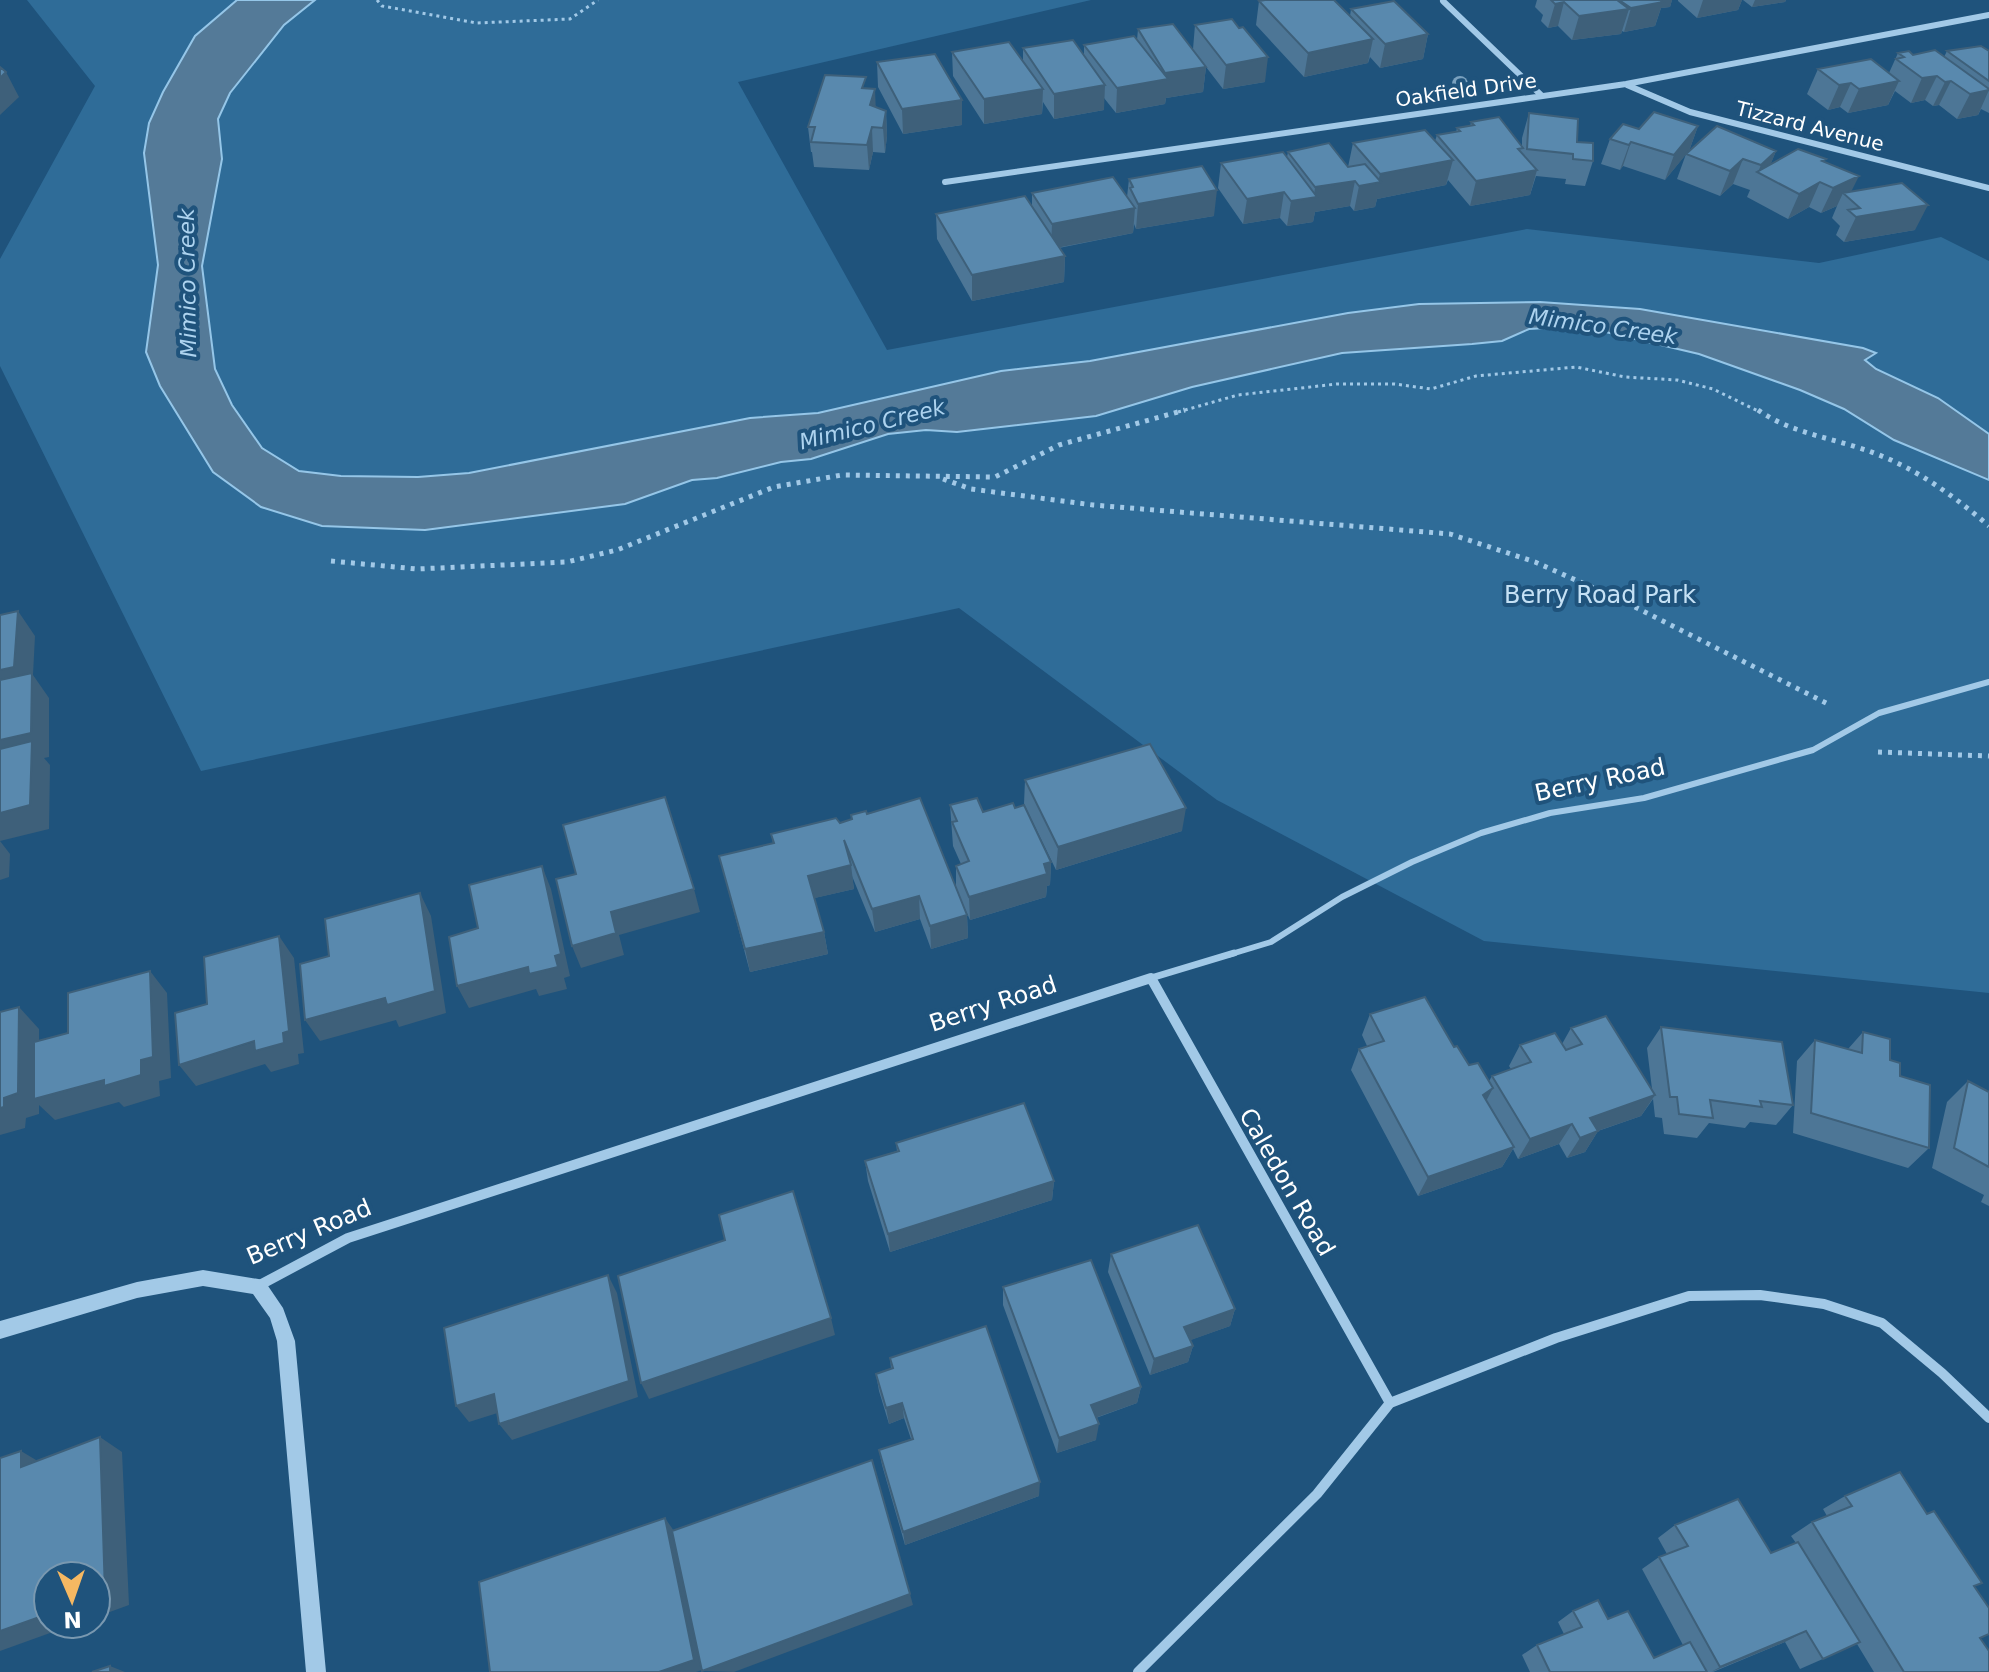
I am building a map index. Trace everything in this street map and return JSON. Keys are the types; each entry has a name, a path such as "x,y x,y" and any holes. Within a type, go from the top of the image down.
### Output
{"street":[{"path":"1443,1 1541,95"},
{"name":"Oakfield Drive","path":"945,182 1626,84 1989,15"},
{"name":"Tizzard Avenue","path":"1626,84 1690,112 1989,188"},
{"name":"Berry Road","path":"0,1330 137,1290 203,1278 258,1286 348,1238 1151,978"},
{"name":"Caledon Road","path":"1151,978 1168,1015 1390,1403"},
{"path":"258,1286 277,1314 286,1341 316,1672"},
{"path":"1138,1672 1317,1494 1390,1403 1556,1338 1689,1296 1760,1295 1824,1304 1882,1323 1942,1373 1989,1418"}],"lane":[{"name":"Berry Road","path":"1151,978 1271,942 1342,897 1412,862 1481,833 1550,813 1644,798 1813,750 1879,713 1989,682"}],"path":[{"path":"377,0 382,6 477,23 570,19 598,0"},
{"path":"331,561 417,569 567,562 617,550 774,487 842,475 888,473 938,478 995,477 1059,445 1238,395 1337,384 1395,384 1431,389 1476,376 1576,367 1625,377 1677,380 1713,389 1752,406 1775,422 1874,453 1912,470 1953,496 1989,526"},
{"path":"938,478 971,489 1093,505 1450,534 1535,562 1623,601 1863,722"},
{"path":"1877,752 1989,756"}],"green space":[{"name":"Berry Road Park","path":"27,0 1091,0 738,82 887,350 1527,229 1819,263 1941,237 1989,261 1989,993 1484,941 1217,800 959,608 201,771 0,366 0,259 95,86"}],"water":[{"name":"Mimico Creek","path":"237,0 315,0 284,25 230,93 218,119 222,159 202,266 215,369 232,405 262,448 299,471 341,476 418,477 469,473 750,418 818,413 1001,371 1090,361 1348,313 1419,304 1540,302 1640,309 1863,348 1876,353 1865,360 1876,369 1938,398 1989,434 1989,480 1894,440 1844,409 1800,390 1699,354 1580,326 1529,329 1502,341 1342,353 1192,387 1096,416 957,432 926,430 888,434 811,459 692,480 625,504 425,530 322,526 261,507 213,472 160,386 146,352 158,265 144,153 149,123 195,36"}],"building":[{"path":"1334,0 1373,39 1308,53 1259,1"},
{"path":"1551,0 1617,0 1629,9 1579,16 1564,2 1555,4"},
{"path":"1619,0 1660,0 1663,2 1631,8"},
{"path":"1394,1 1428,34 1385,44 1351,9"},
{"path":"1232,19 1239,28 1243,27 1268,57 1226,65 1195,25"},
{"path":"1173,24 1206,67 1165,73 1138,29"},
{"path":"1134,36 1168,79 1117,88 1084,45"},
{"path":"1073,40 1105,85 1054,94 1023,48"},
{"path":"1009,42 1043,89 984,99 952,52"},
{"path":"1981,46 1989,51 1989,81 1947,51"},
{"path":"1935,50 1989,90 1970,94 1937,76 1922,78 1896,59 1904,57 1898,53 1909,51 1913,55"},
{"path":"935,54 962,100 902,109 877,62"},
{"path":"1871,59 1899,81 1859,89 1851,83 1839,85 1818,69"},
{"path":"825,75 866,77 862,88 875,89 870,105 886,111 883,128 872,127 867,145 811,142 815,127 808,127"},
{"path":"1654,112 1698,126 1674,155 1610,139 1623,124 1639,129"},
{"path":"1529,113 1578,119 1577,142 1593,143 1593,161 1573,159 1573,154 1527,149"},
{"path":"1499,117 1523,148 1518,149 1537,170 1476,181 1437,135 1460,131 1457,128 1474,125 1471,122"},
{"path":"1717,126 1776,151 1761,165 1743,159 1730,171 1686,154"},
{"path":"1425,130 1453,160 1380,174 1353,143"},
{"path":"1329,143 1348,167 1365,164 1381,182 1359,186 1355,181 1315,187 1288,152"},
{"path":"1798,149 1859,176 1833,188 1820,182 1799,194 1757,172"},
{"path":"1283,152 1317,197 1291,201 1284,192 1247,199 1221,163"},
{"path":"1202,166 1217,190 1138,204 1130,188 1133,187 1129,179"},
{"path":"1113,177 1135,208 1052,224 1032,193"},
{"path":"1902,183 1928,205 1856,217 1848,210 1860,208 1843,193"},
{"path":"1025,196 1065,256 972,275 936,214"},
{"path":"18,611 14,667 0,670 0,615"},
{"path":"32,673 31,733 0,740 0,680"},
{"path":"32,741 30,805 0,813 0,749"},
{"path":"1150,744 1186,808 1058,847 1025,780"},
{"path":"665,797 694,889 611,912 616,933 572,946 556,879 576,874 563,825"},
{"path":"920,798 967,915 930,926 919,896 872,909 844,840 851,865 808,876 824,932 745,949 719,856 774,843 771,834 836,818 840,823 852,819 851,815 866,811 867,814"},
{"path":"977,798 983,812 1013,803 1015,808 1024,805 1051,862 1044,864 1047,874 969,897 956,866 969,861 952,822 957,821 950,805"},
{"path":"542,866 561,954 555,956 558,967 529,974 528,967 457,986 449,937 478,928 469,885"},
{"path":"420,893 435,991 387,1005 385,998 305,1020 300,964 329,956 325,919"},
{"path":"279,936 289,1031 283,1033 284,1043 255,1051 254,1041 179,1065 175,1013 207,1004 204,957"},
{"path":"150,971 153,1057 141,1060 141,1075 104,1086 104,1080 34,1099 34,1042 68,1033 68,993"},
{"path":"1425,997 1454,1047 1457,1046 1469,1065 1478,1063 1493,1088 1483,1095 1514,1147 1428,1177 1359,1049 1384,1041 1370,1014"},
{"path":"19,1007 18,1093 4,1098 4,1107 0,1108 0,1012"},
{"path":"1606,1016 1655,1095 1590,1118 1598,1131 1580,1138 1572,1124 1530,1139 1492,1076 1531,1062 1520,1045 1555,1033 1566,1050 1582,1044 1571,1028"},
{"path":"1661,1027 1782,1042 1793,1105 1760,1101 1762,1107 1710,1100 1713,1118 1679,1114 1677,1097 1670,1097"},
{"path":"1863,1032 1890,1039 1890,1060 1900,1063 1900,1076 1930,1085 1929,1148 1811,1113 1815,1040 1862,1053"},
{"path":"1968,1081 1989,1092 1989,1167 1954,1148"},
{"path":"1024,1103 1054,1181 888,1234 865,1161 899,1151 896,1143"},
{"path":"793,1191 831,1318 641,1383 618,1276 725,1240 719,1215"},
{"path":"1198,1225 1235,1309 1184,1327 1193,1346 1154,1359 1111,1254"},
{"path":"1091,1260 1141,1387 1091,1405 1099,1424 1059,1438 1003,1287"},
{"path":"608,1275 629,1381 499,1424 494,1394 456,1406 444,1328"},
{"path":"986,1326 1040,1482 903,1532 879,1450 913,1439 902,1403 886,1408 876,1374 893,1368 890,1358"},
{"path":"100,1437 104,1560 32,1560 32,1620 0,1631 0,1458 21,1451 21,1467"},
{"path":"872,1460 910,1594 702,1671 672,1531"},
{"path":"1900,1472 1927,1514 1934,1511 1982,1583 1974,1586 1989,1608 1989,1634 1980,1638 1989,1651 1989,1672 1904,1672 1812,1522 1852,1506 1845,1496"},
{"path":"1738,1499 1771,1553 1798,1542 1860,1642 1823,1659 1806,1631 1720,1667 1659,1557 1688,1546 1675,1525"},
{"path":"665,1518 694,1660 659,1672 490,1672 479,1582"},
{"path":"1598,1600 1608,1619 1628,1611 1654,1658 1690,1642 1707,1672 1550,1672 1537,1645 1582,1627 1573,1611"},
{"path":"110,1666 110,1672 92,1672"}]}
